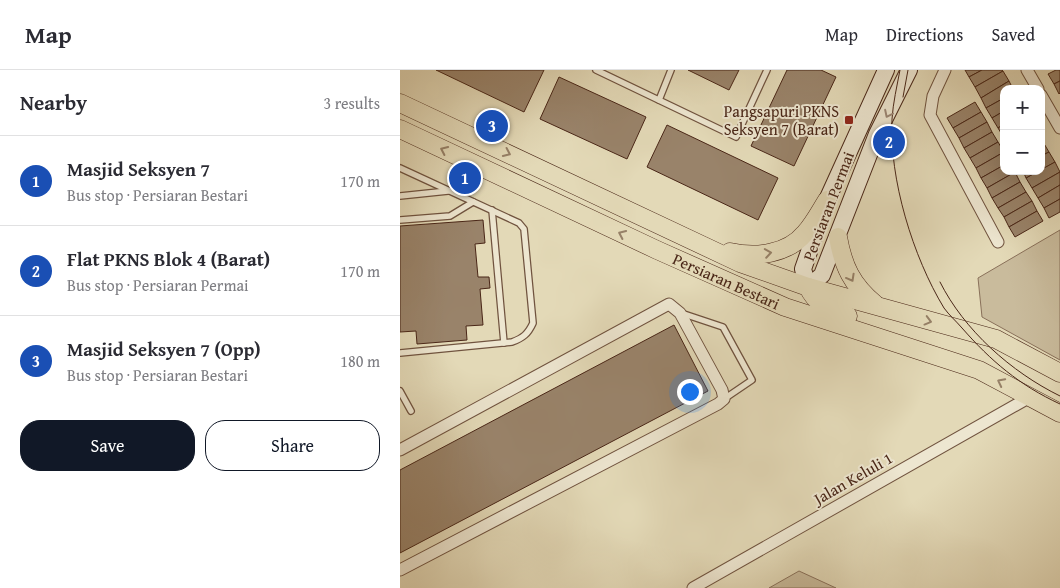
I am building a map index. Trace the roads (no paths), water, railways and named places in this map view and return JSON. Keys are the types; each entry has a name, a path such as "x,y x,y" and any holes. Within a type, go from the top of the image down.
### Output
{"main road":[{"name":"Persiaran Permai","path":"886,70 827,200 803,269 808,287 822,275 878,134 909,70"},
{"name":"Persiaran Bestari","path":"400,103 740,263 808,287 996,339 1060,373"},
{"name":"Persiaran Bestari","path":"404,133 657,250 786,307 979,370 1060,413"},
{"path":"703,245 737,254 756,255 775,252 805,234 827,200"},
{"path":"838,237 844,264 852,281 880,308"},
{"path":"657,250 685,253 790,296 800,293 808,287 813,298 824,306 873,326 901,344"}],"street":[{"path":"945,70 933,96 930,115 998,242"},
{"path":"1027,70 1036,85"},
{"path":"1045,102 1060,128"},
{"path":"400,450 669,304 680,313 722,390 724,399 718,404 400,570"},
{"name":"Jalan Keluli 1","path":"693,588 1030,397"}],"lane":[{"path":"596,70 736,136 767,70"},
{"path":"659,100 671,70"},
{"path":"400,168 519,223 524,229 533,323 529,332 522,338 504,343 400,353"},
{"path":"400,196 448,190"},
{"path":"400,220 450,216 473,202"},
{"path":"492,210 504,343"},
{"path":"680,313 723,327 752,380 724,399"},
{"path":"400,391 411,411"}],"tram line":[{"path":"900,70 892,119 894,167 905,217 913,242 933,288 948,313 995,362 1031,389 1060,404"},
{"path":"903,97 908,70"},
{"path":"940,282 962,317 991,348 1024,375 1060,396"}],"place":[{"name":"Pangsapuri PKNS Seksyen 7 (Barat)","path":"849,120"},
{"name":"Masjid Seksyen 7 (Opp)","path":"492,126"},
{"name":"Flat PKNS Blok 4 (Barat)","path":"889,142"},
{"name":"Masjid Seksyen 7","path":"465,178"}]}
